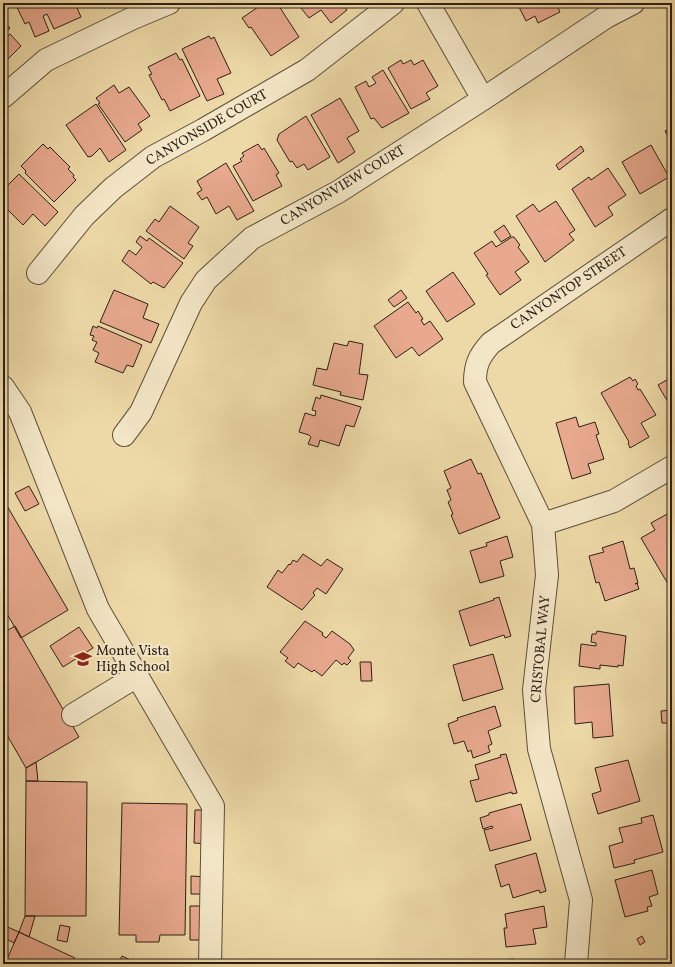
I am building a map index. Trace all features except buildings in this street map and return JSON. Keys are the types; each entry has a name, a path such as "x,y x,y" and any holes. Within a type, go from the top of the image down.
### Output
{"street":[{"path":"3,97 46,60 100,33 170,3"},
{"name":"CANYONSIDE COURT","path":"38,273 84,216 113,188 153,157 307,70 393,3"},
{"path":"428,3 483,99"},
{"name":"CANYONVIEW COURT","path":"124,435 142,412 191,303 206,280 252,238 338,192 483,99 606,17 633,3"},
{"name":"CANYONTOP STREET","path":"475,367 480,354 491,343 672,219"},
{"name":"CRISTOBAL WAY","path":"475,367 475,382 543,524 547,576 534,690 539,749 581,900 576,964"},
{"path":"3,387 20,412 98,609 213,806 210,964"},
{"path":"543,524 614,501 672,467"},
{"path":"73,716 137,676"}],"place":[{"name":"Monte Vista High School","path":"83,659"}]}
